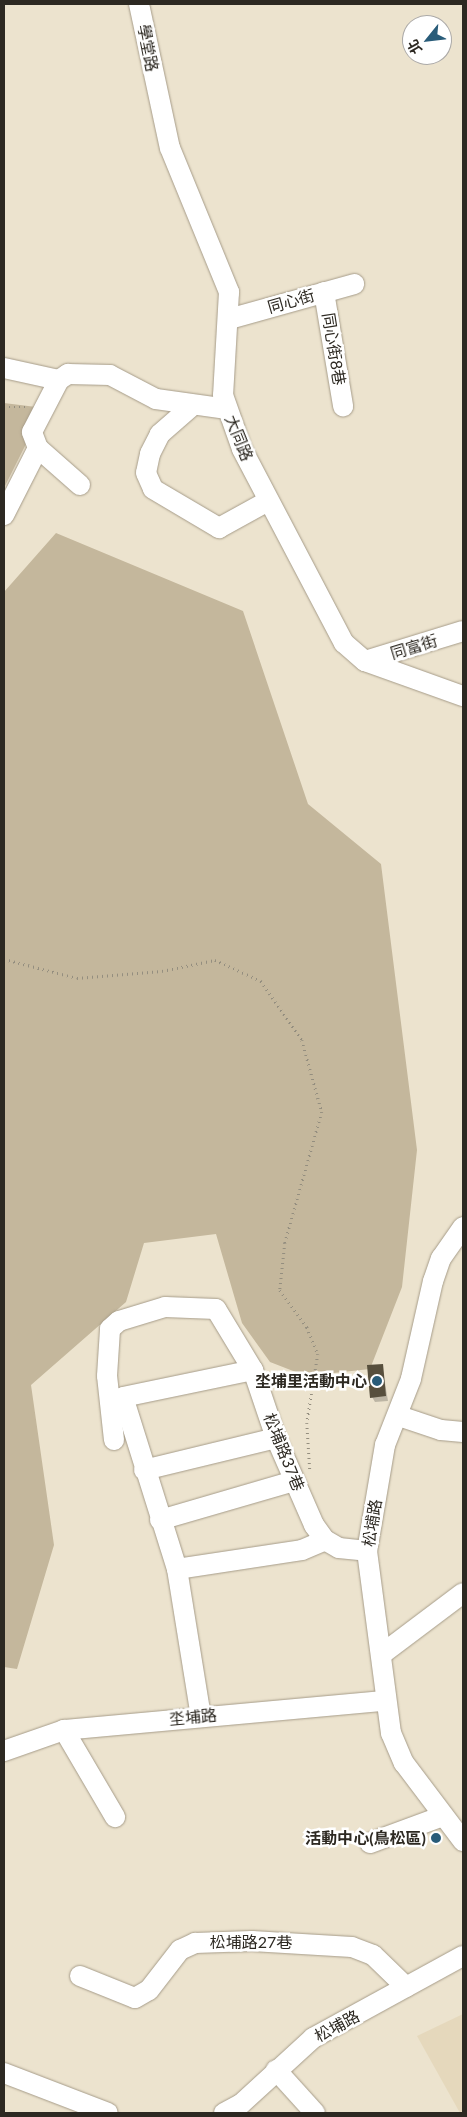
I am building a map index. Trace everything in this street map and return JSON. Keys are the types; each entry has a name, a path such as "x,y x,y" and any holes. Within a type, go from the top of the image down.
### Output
{"street":[{"name":"學堂路","path":"139,4 157,92"},
{"name":"大同路","path":"157,92 170,148 191,206 222,264 229,292 229,319 223,359 227,409 268,501 314,594 344,643 365,661 463,696"},
{"name":"同心街","path":"229,319 354,284"},
{"name":"同心街8巷","path":"324,292 343,406"},
{"path":"4,368 59,380 85,371 110,375 156,399 192,406 227,409"},
{"path":"59,380 32,432 38,448 80,485"},
{"path":"192,406 160,434 150,454 146,473 153,489 218,528 268,501"},
{"path":"4,515 38,448"},
{"name":"同富街","path":"365,661 463,631"},
{"name":"松埔路","path":"463,1227 442,1258 433,1281 399,1416 385,1445 367,1551 382,1654 385,1700 404,1763 463,1841"},
{"name":"松埔路37巷","path":"114,1440 107,1376 110,1329 119,1321 165,1307 216,1309 253,1370 276,1438 302,1480 325,1540"},
{"path":"201,1716 176,1570 123,1397 253,1370"},
{"path":"399,1416 441,1430 463,1432"},
{"path":"144,1470 276,1438"},
{"path":"160,1520 302,1480"},
{"path":"176,1570 302,1550 325,1540 339,1548 367,1551"},
{"path":"382,1654 463,1593"},
{"name":"坔埔路","path":"4,1750 64,1730 385,1700"},
{"path":"64,1730 115,1818"},
{"path":"370,1843 443,1816"},
{"name":"松埔路27巷","path":"80,1976 135,1998 149,1990 187,1947 252,1941 352,1946 373,1955 406,1987"},
{"name":"松埔路","path":"224,2113 241,2104 313,2038 463,1956"},
{"path":"276,2070 315,2113"},
{"path":"4,2073 108,2113"}],"path":[{"path":"4,959 77,978 162,971 215,960 261,981 302,1040 322,1112 285,1243 280,1290 307,1327 318,1354 307,1423 302,1480"}],"shaded area":[{"path":"4,403 44,408 4,488"},
{"path":"56,533 243,611 308,804 381,864 417,1150 402,1287 370,1369 306,1376 270,1362 242,1323 216,1234 144,1243 126,1302 31,1385 54,1545 17,1669 4,1667 4,592"},
{"path":"463,2014 463,2113 460,2113 417,2036"}],"building":[{"name":"坔埔里活動中心","path":"383,1364 386,1396 370,1398 367,1365"}],"place":[{"name":"坔埔里活動中心","path":"377,1381"},
{"name":"活動中心(鳥松區)","path":"436,1838"}]}
